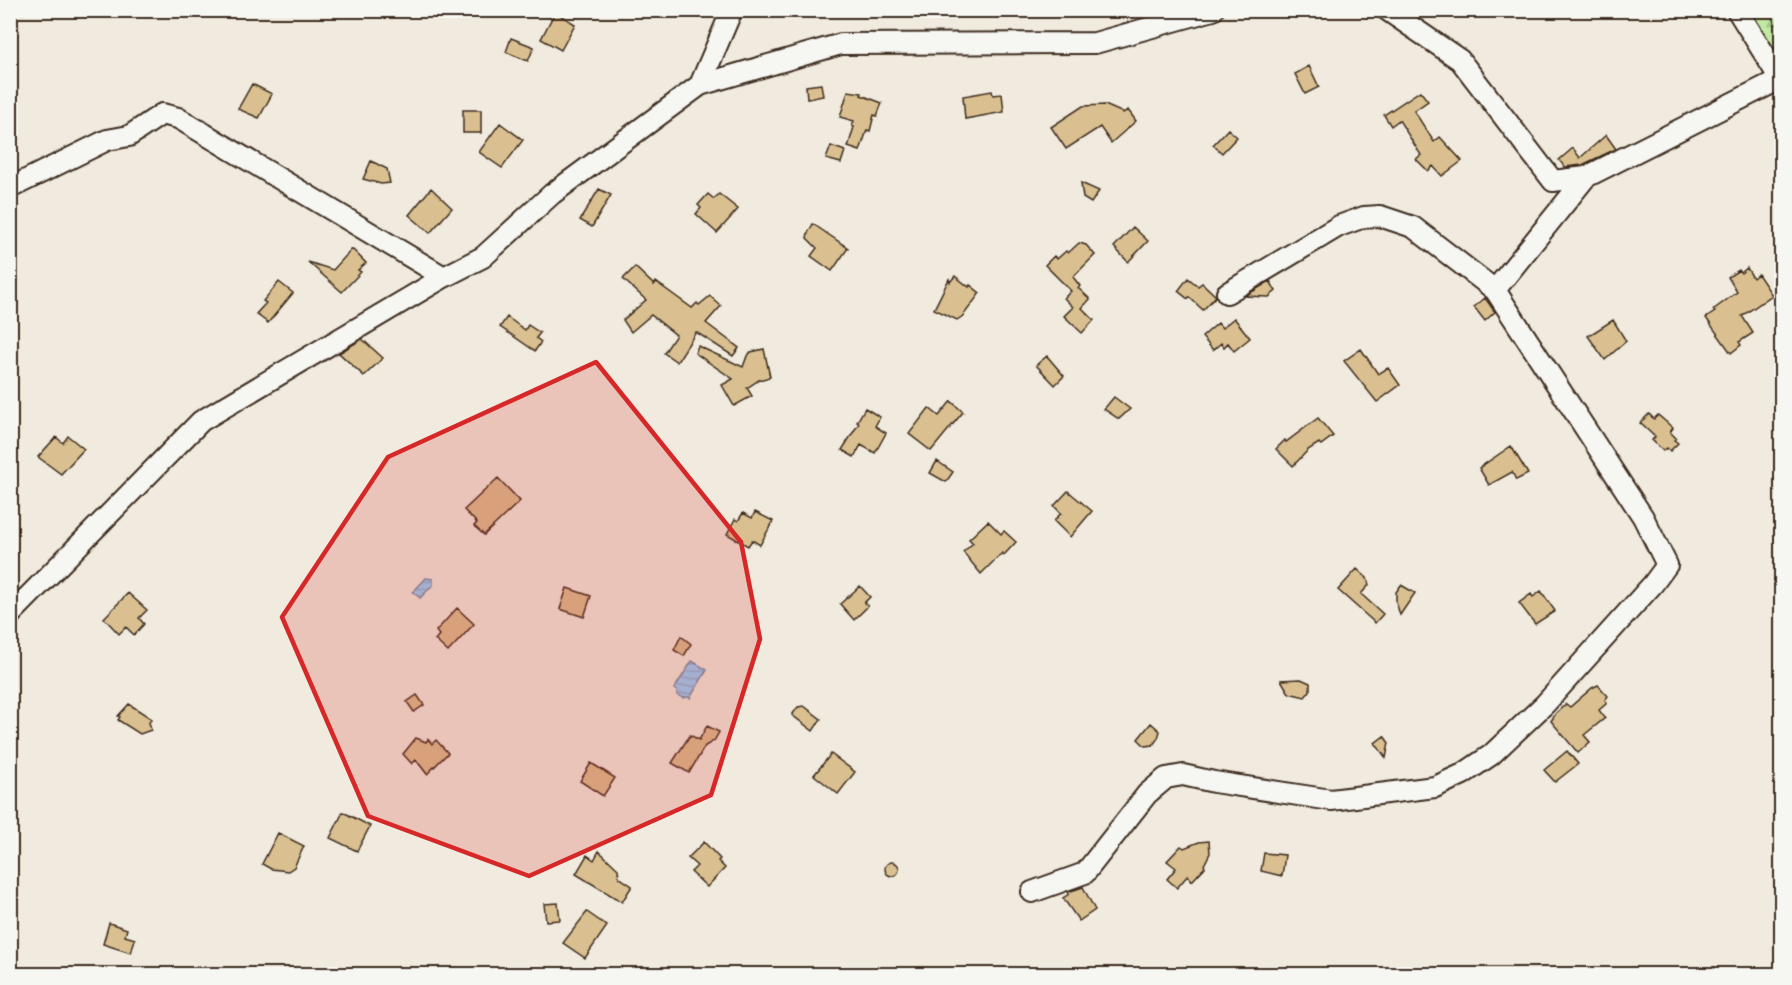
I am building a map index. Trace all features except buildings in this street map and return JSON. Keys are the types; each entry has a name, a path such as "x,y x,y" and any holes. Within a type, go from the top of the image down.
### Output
{"street":[{"path":"700,85 732,10"},
{"path":"10,615 201,421 444,277 483,257 552,194 700,85 842,44 1095,43 1213,10"},
{"path":"1387,10 1460,60 1553,181 1586,177 1781,78 1737,10"},
{"path":"10,188 106,140 129,136 162,114 178,118 444,277"},
{"path":"1495,290 1586,177"},
{"path":"1032,892 1085,873 1146,794 1166,778 1183,775 1331,801 1435,787 1463,774 1491,755 1545,704 1653,584 1667,565 1643,517 1495,290 1413,227 1380,216 1364,217 1339,226 1227,293"}],"highlighted area":[{"path":"596,362 741,542 760,639 711,795 529,876 368,816 282,617 388,457"}],"green space":[{"path":"1742,11 1781,11 1781,74"}],"water":[{"path":"426,578 433,579 433,585 420,598 413,592"},
{"path":"692,661 707,670 690,698 683,698 677,695 674,689"}]}
